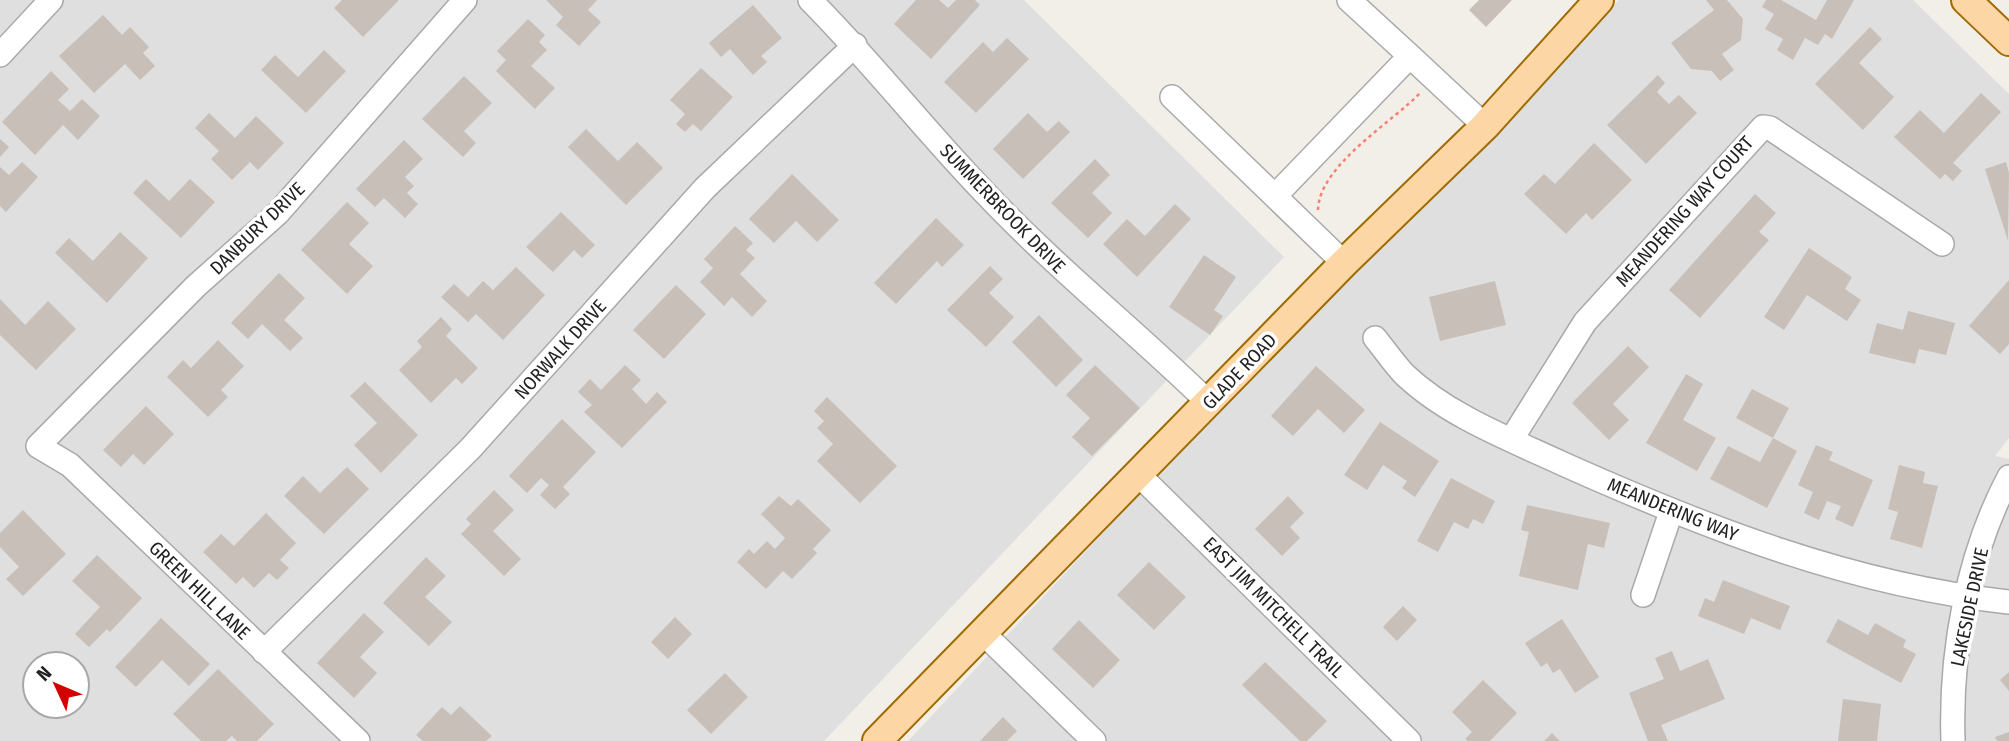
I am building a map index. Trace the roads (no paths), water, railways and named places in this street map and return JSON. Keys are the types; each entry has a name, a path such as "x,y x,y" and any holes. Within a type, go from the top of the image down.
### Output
{"main road":[{"name":"GLADE ROAD","path":"877,741 1344,262 1485,126 1600,0"},
{"path":"1966,0 2009,41"}],"street":[{"path":"0,55 51,0"},
{"name":"DANBURY DRIVE","path":"38,446 196,286 278,213 465,0"},
{"name":"SUMMERBROOK DRIVE","path":"810,0 855,45 984,193 1048,258 1208,402"},
{"path":"1349,0 1485,126"},
{"name":"NORWALK DRIVE","path":"264,652 470,449 705,188 855,45"},
{"path":"1275,195 1410,56"},
{"path":"1172,97 1344,262"},
{"name":"MEANDERING WAY COURT","path":"1511,440 1585,322 1763,127 1770,128 1942,244"},
{"name":"MEANDERING WAY","path":"1375,338 1405,375 1437,400 1511,440 1671,512 1786,552 1872,577 1968,597 2009,602"},
{"name":"GREEN HILL LANE","path":"38,446 70,464 358,741"},
{"name":"EAST JIM MITCHELL TRAIL","path":"1138,474 1409,741"},
{"name":"LAKESIDE DRIVE","path":"1953,741 1953,686 1957,647 1975,562 2009,477"},
{"path":"1643,595 1671,512"},
{"path":"984,633 1094,741"}]}
